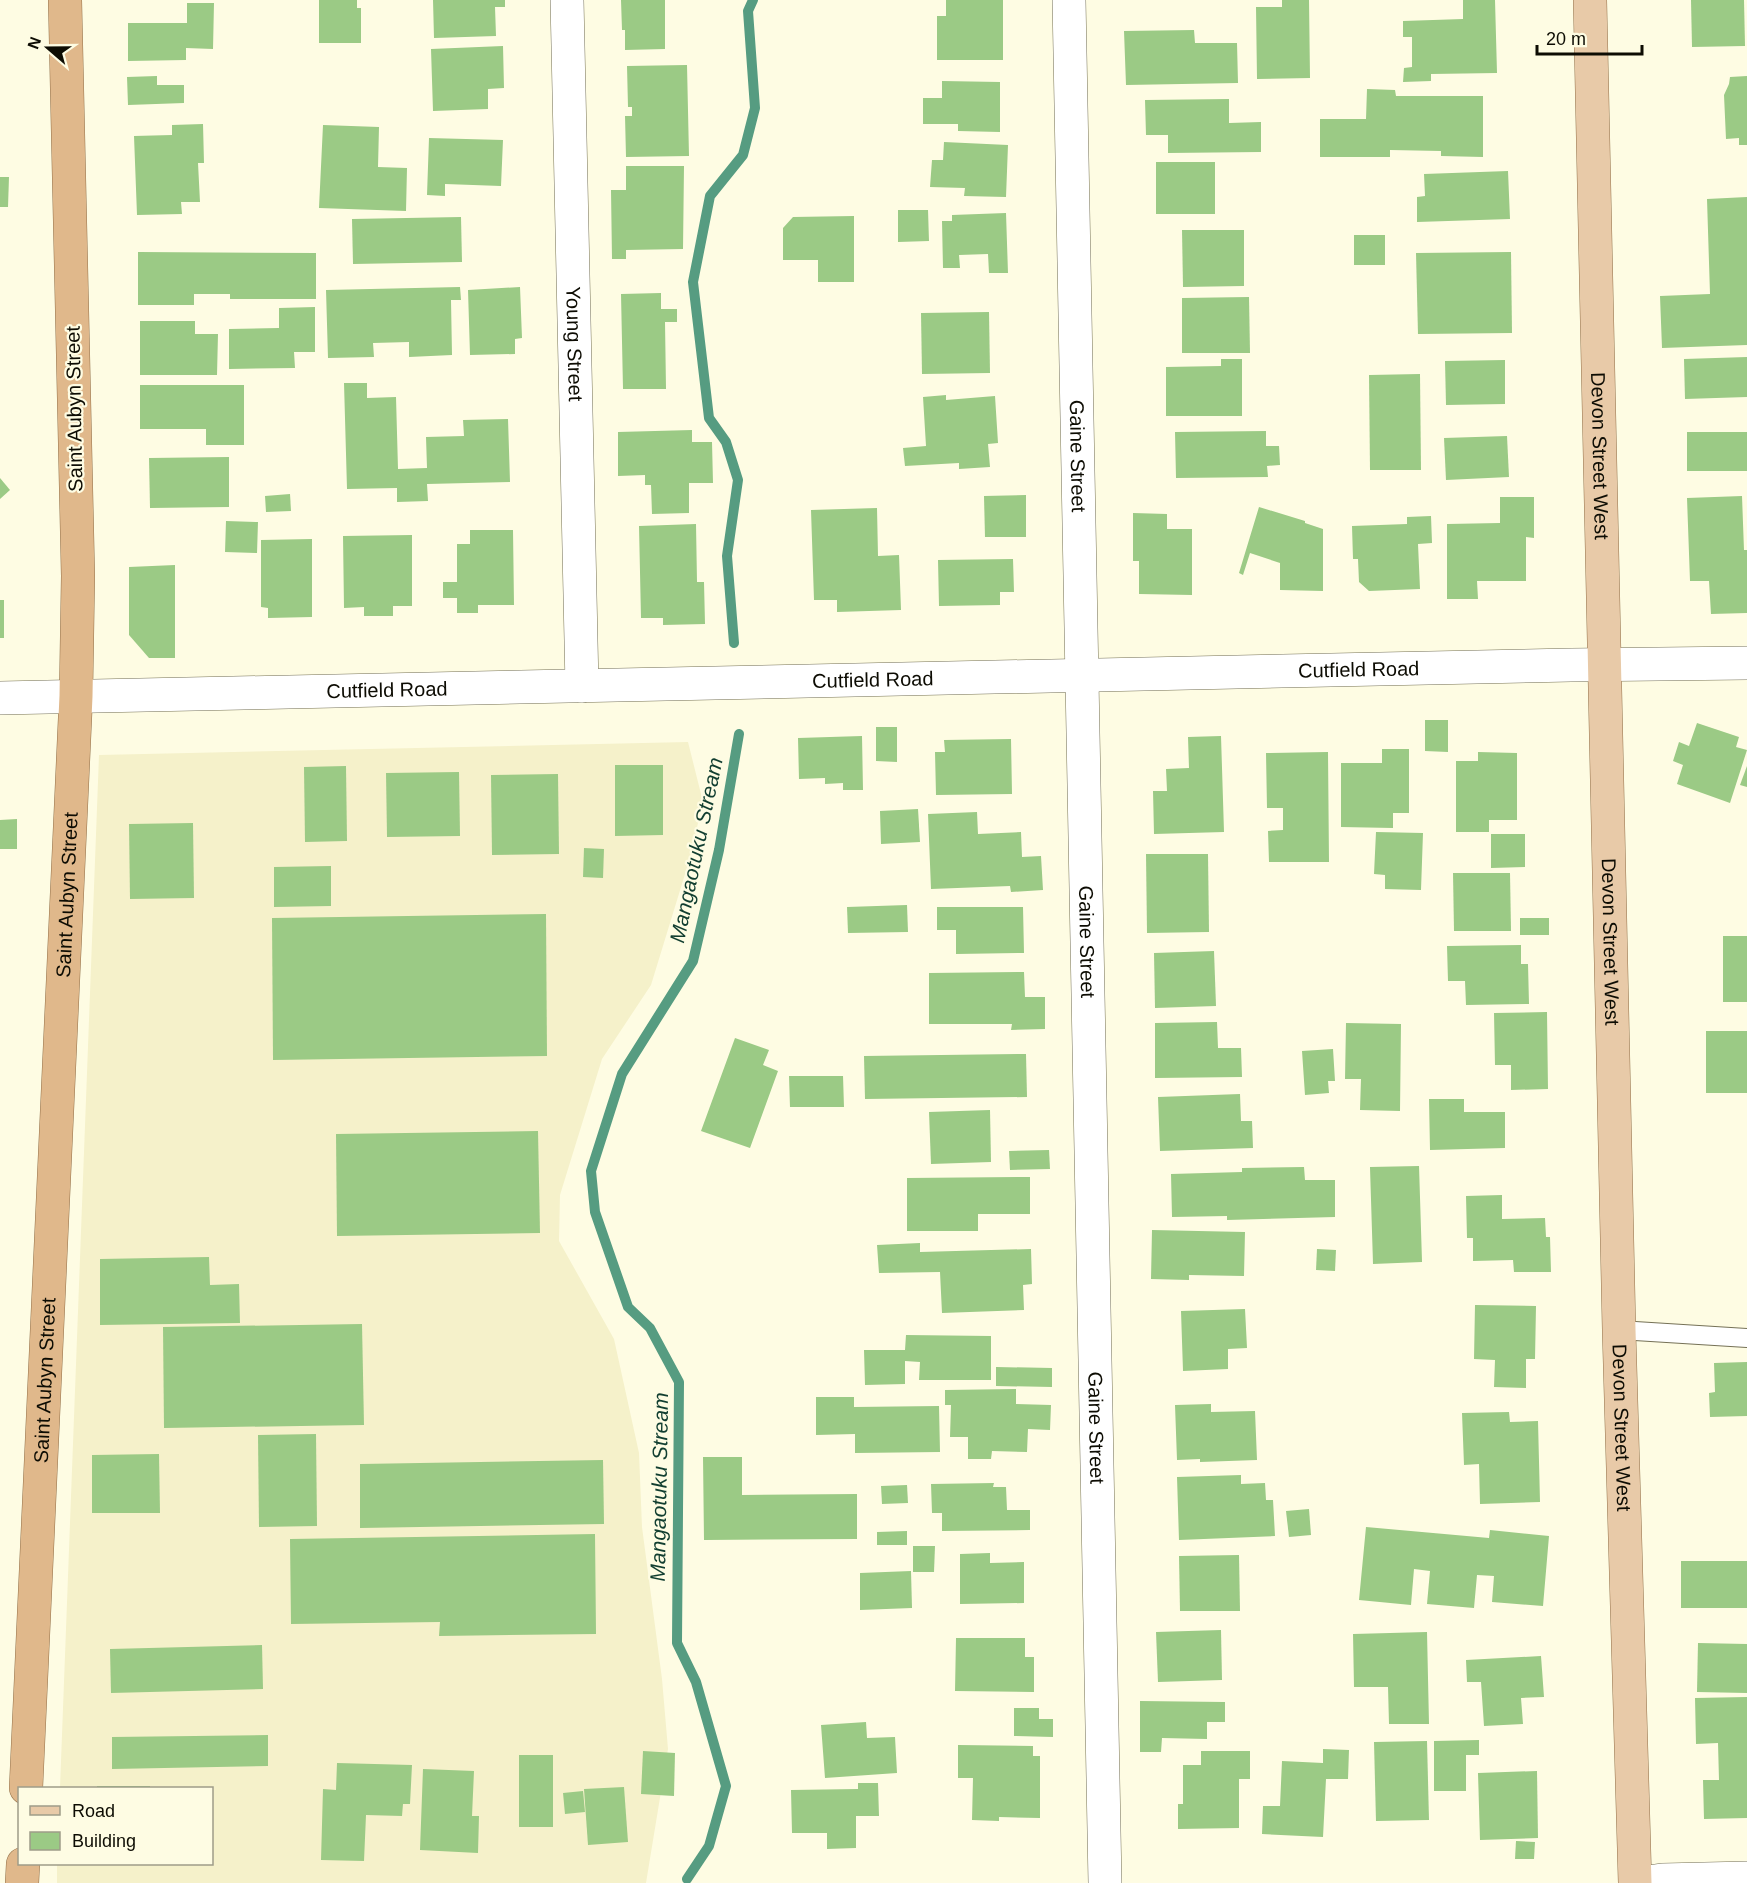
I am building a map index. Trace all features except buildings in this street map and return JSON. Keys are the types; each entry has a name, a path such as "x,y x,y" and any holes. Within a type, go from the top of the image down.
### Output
{"highway":[{"name":"Saint Aubyn Street","path":"26,1787 76,696 78,576 65,0"},
{"path":"22,1883 23,1865"}],"main road":[{"name":"Devon Street West","path":"1590,0 1619,1330 1635,1883"}],"street":[{"name":"Young Street","path":"567,0 582,687"},
{"name":"Gaine Street","path":"1069,0 1105,1883"},
{"name":"Cutfield Road","path":"0,698 1747,663"},
{"path":"1642,1883 1662,1880 1747,1878"}],"lane":[{"path":"1619,1330 1747,1338"}],"shaded area":[{"path":"688,742 703,802 689,861 651,985 602,1059 560,1195 559,1241 614,1339 639,1453 642,1527 662,1679 668,1749 646,1883 57,1883 57,1865 213,1865 213,1787 60,1787 99,755"}],"waterway":[{"name":"Mangaotuku Stream","path":"734,643 727,556 738,480 726,442 709,418 693,282 710,196 743,155 755,108 748,11 753,0"},
{"name":"Mangaotuku Stream","path":"687,1879 709,1846 726,1786 696,1682 677,1643 679,1382 650,1328 628,1307 595,1212 591,1171 622,1074 693,961 719,850 739,734"}]}
